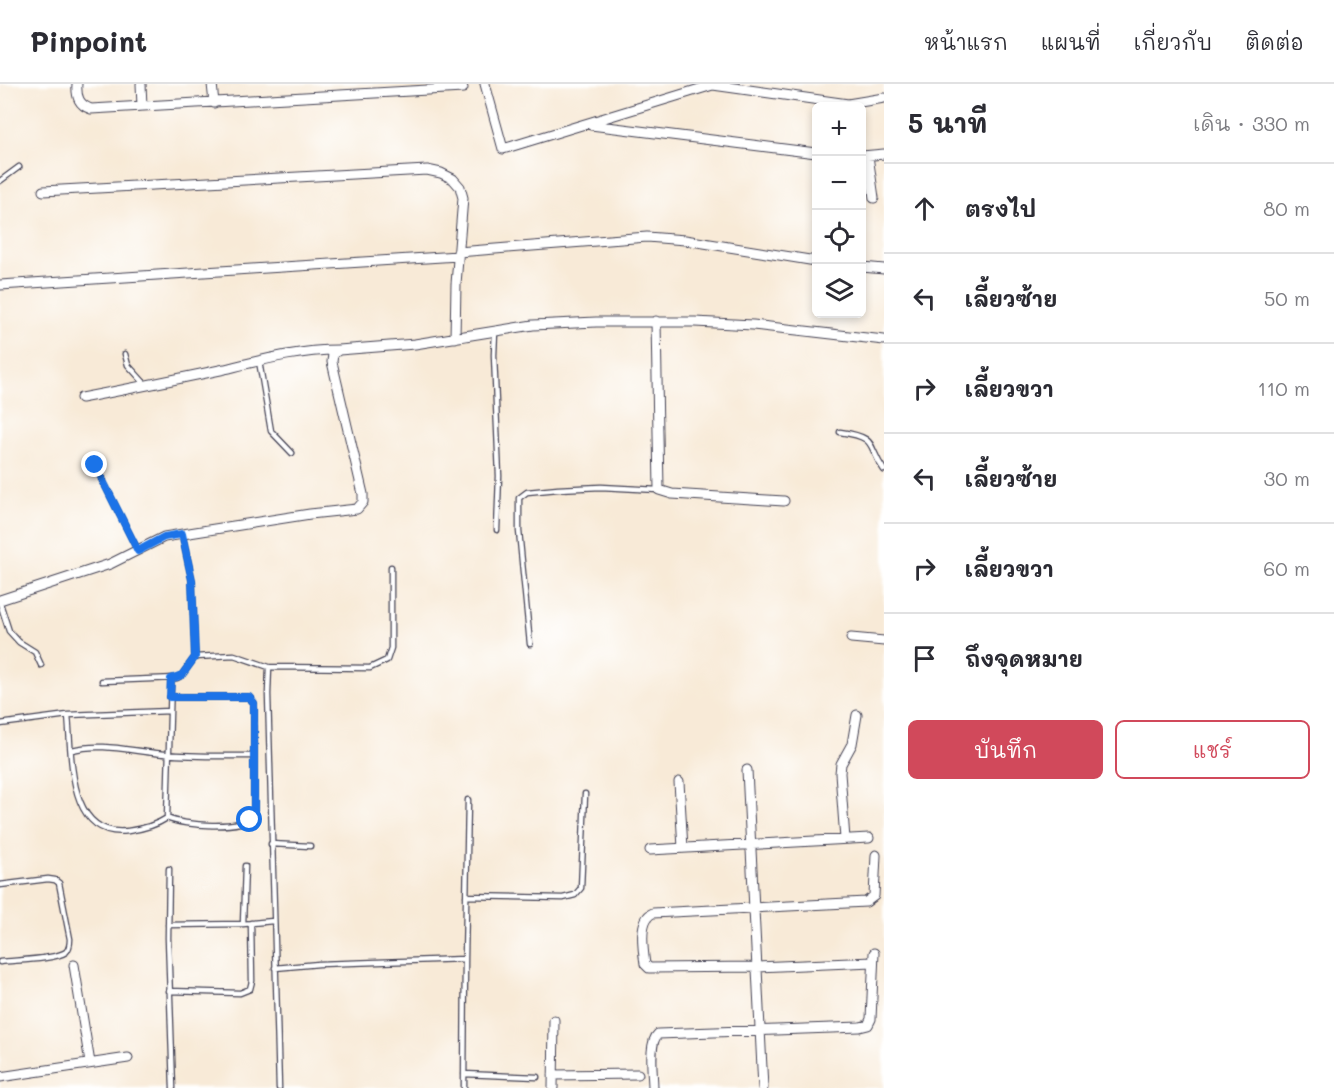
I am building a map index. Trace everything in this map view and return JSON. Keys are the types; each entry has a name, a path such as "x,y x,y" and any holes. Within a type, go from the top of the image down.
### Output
{"street":[{"path":"76,84 78,100 83,106 91,109 463,88"},
{"path":"141,84 142,106"},
{"path":"212,84 213,103"},
{"path":"485,84 503,149 715,84 829,102"},
{"path":"863,102 884,98"},
{"path":"586,124 812,152"},
{"path":"866,156 884,154"},
{"path":"866,161 874,198"},
{"path":"43,191 427,170 441,173 453,179 460,187 463,198 454,309 454,338"},
{"path":"0,285 458,254 647,237 685,240 812,260"},
{"path":"866,267 884,269"},
{"path":"656,321 659,490 672,494 784,501"},
{"path":"81,398 320,350 415,344 533,325 656,321 753,326 884,340"},
{"path":"0,602 110,564 164,537 357,509 363,502 363,495 332,362 333,354 339,350"},
{"path":"851,638 884,641"},
{"path":"845,839 840,772 841,764 852,744 857,715"},
{"path":"747,770 763,1088"},
{"path":"679,782 683,848"},
{"path":"650,849 869,838"},
{"path":"653,1088 652,1044 654,1036 658,1034 868,1025 871,1019 874,958 757,967 649,968 645,964 644,954 644,921 647,916 653,913 866,902 874,896 876,855"},
{"path":"74,965 90,1063"},
{"path":"553,1088 554,1020"},
{"path":"0,1077 128,1058"},
{"path":"554,1075 638,1074"}],"lane":[{"path":"0,181 19,167"},
{"path":"495,331 499,476 497,530"},
{"path":"124,354 128,365 147,386"},
{"path":"259,361 271,431 292,453"},
{"path":"840,432 857,435 868,441 875,449 884,470"},
{"path":"95,465 138,551"},
{"path":"530,644 519,531 519,498 527,492 558,489 601,487 659,490"},
{"path":"102,681 171,679 182,675 195,657 192,580 182,534"},
{"path":"195,657 234,655 269,667 370,668 387,660 391,648 391,567"},
{"path":"0,602 9,631 34,652 41,665"},
{"path":"269,667 271,844 279,1088"},
{"path":"167,818 171,679"},
{"path":"167,818 177,822 222,825 250,820 254,816 254,703 249,697 170,697"},
{"path":"0,724 68,715 170,711"},
{"path":"68,715 76,793 82,809 94,824 115,832 142,829 159,824 167,818"},
{"path":"72,750 91,746 169,755 254,756"},
{"path":"466,896 563,898 575,895 581,888 585,794"},
{"path":"464,1088 468,800"},
{"path":"271,844 310,846"},
{"path":"243,924 245,866"},
{"path":"168,868 173,1088"},
{"path":"0,885 48,879 59,883 70,939 70,946 66,951 55,956 0,962"},
{"path":"168,925 243,924 273,921"},
{"path":"169,991 231,993 245,992 250,989 252,981 251,923"},
{"path":"275,968 319,964 465,959"},
{"path":"464,1074 537,1077"}],"route":[{"path":"95,465 138,551 164,537 182,534 192,580 195,657 182,675 171,679 170,697 249,697 252,699 254,703 254,816 250,820"}]}
